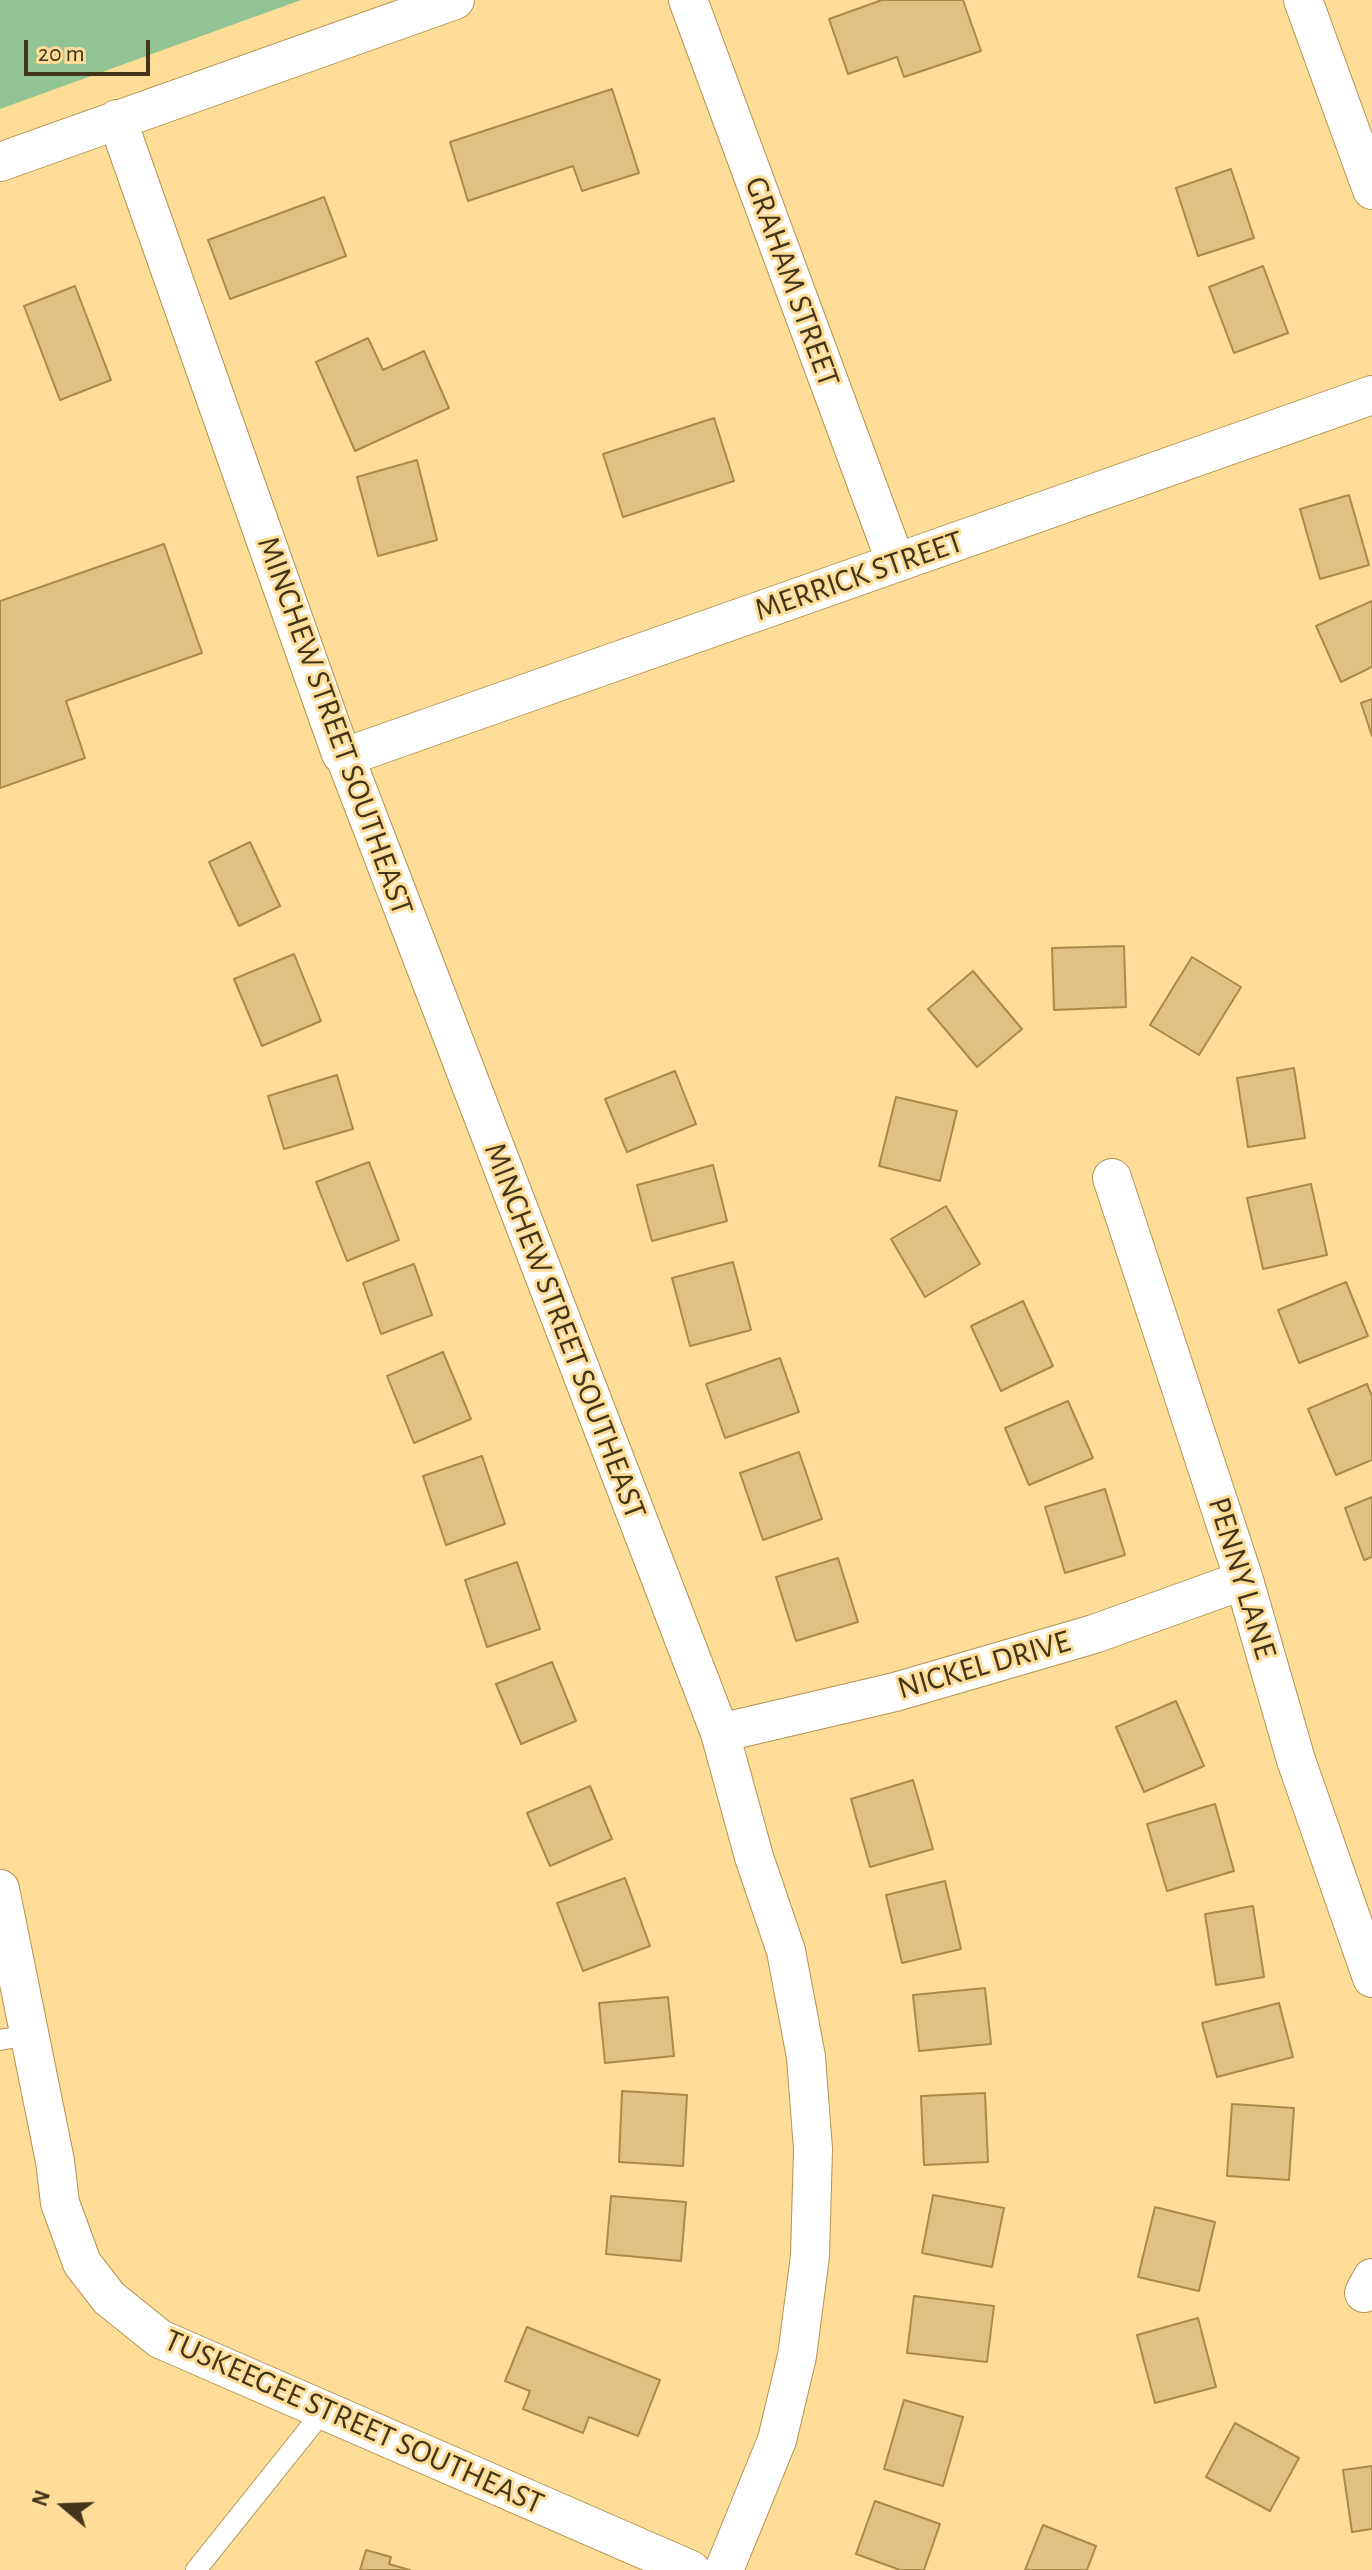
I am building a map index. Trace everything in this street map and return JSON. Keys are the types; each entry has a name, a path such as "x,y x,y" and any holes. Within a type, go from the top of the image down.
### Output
{"street":[{"path":"0,162 455,0"},
{"name":"GRAHAM STREET","path":"688,0 896,563"},
{"path":"1303,0 1372,190"},
{"name":"MINCHEW STREET SOUTHEAST","path":"117,119 341,754 345,757 720,1733 754,1857 786,1951 806,2057 813,2149 810,2256 797,2356 777,2440 724,2570"},
{"name":"MERRICK STREET","path":"345,757 1372,395"},
{"name":"PENNY LANE","path":"1112,1178 1244,1580 1296,1760 1372,1978"},
{"name":"NICKEL DRIVE","path":"720,1733 895,1692 1094,1634 1244,1580"},
{"name":"TUSKEEGEE STREET SOUTHEAST","path":"0,1889 15,2038 55,2161 60,2203 82,2263 109,2298 160,2339 691,2570"}],"lane":[{"path":"196,2570 324,2410"}],"green space":[{"path":"0,0 301,0 0,109"}],"building":[{"path":"882,0 963,0 981,51 904,77 897,57 848,74 829,19"},
{"path":"612,89 639,173 582,191 573,166 468,201 450,142"},
{"path":"1231,169 1254,238 1198,256 1176,188"},
{"path":"324,197 346,256 230,299 208,240"},
{"path":"1263,266 1288,333 1234,353 1209,287"},
{"path":"75,286 111,380 60,400 24,306"},
{"path":"368,338 383,370 424,351 449,408 355,451 316,362"},
{"path":"714,418 734,481 623,517 603,454"},
{"path":"417,460 437,540 378,556 357,477"},
{"path":"1349,495 1369,565 1320,579 1300,509"},
{"path":"164,544 202,653 66,701 85,758 0,788 0,601"},
{"path":"1372,601 1372,667 1341,682 1316,626"},
{"path":"1372,699 1372,736 1361,703"},
{"path":"250,842 280,906 239,926 209,862"},
{"path":"1124,946 1126,1007 1054,1010 1052,948"},
{"path":"294,954 321,1021 262,1046 234,979"},
{"path":"1192,957 1241,987 1199,1055 1150,1025"},
{"path":"973,971 1022,1029 977,1067 928,1009"},
{"path":"1294,1068 1305,1138 1248,1147 1237,1078"},
{"path":"675,1071 696,1124 627,1152 605,1099"},
{"path":"337,1075 353,1129 284,1149 268,1096"},
{"path":"896,1097 957,1111 940,1181 879,1166"},
{"path":"369,1162 399,1240 347,1261 316,1182"},
{"path":"713,1165 727,1221 652,1241 637,1185"},
{"path":"1311,1184 1327,1255 1263,1269 1247,1198"},
{"path":"946,1206 980,1264 925,1297 891,1239"},
{"path":"733,1262 751,1330 690,1346 672,1278"},
{"path":"414,1264 432,1315 381,1334 363,1283"},
{"path":"1346,1282 1368,1336 1299,1363 1278,1310"},
{"path":"1023,1301 1053,1366 1001,1391 971,1326"},
{"path":"443,1352 471,1419 414,1443 387,1376"},
{"path":"780,1358 799,1412 725,1438 706,1384"},
{"path":"1367,1384 1372,1396 1372,1460 1336,1475 1308,1409"},
{"path":"1068,1401 1093,1458 1029,1485 1005,1428"},
{"path":"799,1452 822,1519 763,1540 740,1473"},
{"path":"482,1456 505,1524 446,1545 423,1476"},
{"path":"1105,1489 1125,1555 1065,1573 1045,1507"},
{"path":"1372,1497 1372,1557 1364,1560 1345,1508"},
{"path":"838,1558 858,1622 796,1641 776,1577"},
{"path":"517,1562 540,1629 487,1647 465,1580"},
{"path":"552,1662 576,1721 521,1744 496,1684"},
{"path":"1176,1701 1204,1766 1144,1792 1116,1727"},
{"path":"913,1780 933,1849 870,1867 851,1799"},
{"path":"590,1786 612,1839 550,1866 527,1813"},
{"path":"1215,1804 1234,1871 1167,1891 1147,1824"},
{"path":"625,1878 650,1946 583,1971 557,1903"},
{"path":"945,1881 961,1949 902,1963 886,1895"},
{"path":"1253,1906 1264,1977 1216,1985 1205,1914"},
{"path":"985,1988 991,2044 919,2051 913,1995"},
{"path":"668,1997 674,2056 605,2063 599,2003"},
{"path":"1279,2003 1293,2057 1217,2077 1202,2023"},
{"path":"622,2091 687,2095 683,2166 619,2162"},
{"path":"985,2093 988,2162 924,2165 921,2096"},
{"path":"1232,2104 1294,2108 1289,2180 1227,2176"},
{"path":"933,2195 1004,2208 992,2267 922,2253"},
{"path":"611,2196 686,2202 681,2261 606,2254"},
{"path":"1155,2207 1215,2222 1199,2291 1138,2277"},
{"path":"914,2296 994,2306 987,2362 907,2353"},
{"path":"1198,2318 1216,2387 1155,2403 1137,2335"},
{"path":"527,2327 660,2380 638,2436 589,2417 583,2433 523,2409 530,2391 505,2381"},
{"path":"904,2400 963,2417 943,2486 884,2469"},
{"path":"1235,2423 1299,2458 1270,2511 1206,2477"},
{"path":"1372,2466 1372,2529 1352,2532 1343,2470"},
{"path":"875,2501 940,2524 924,2570 900,2570 856,2554"},
{"path":"1043,2525 1096,2546 1087,2570 1025,2570"},
{"path":"366,2550 391,2557 389,2564 410,2570 360,2570"}]}
